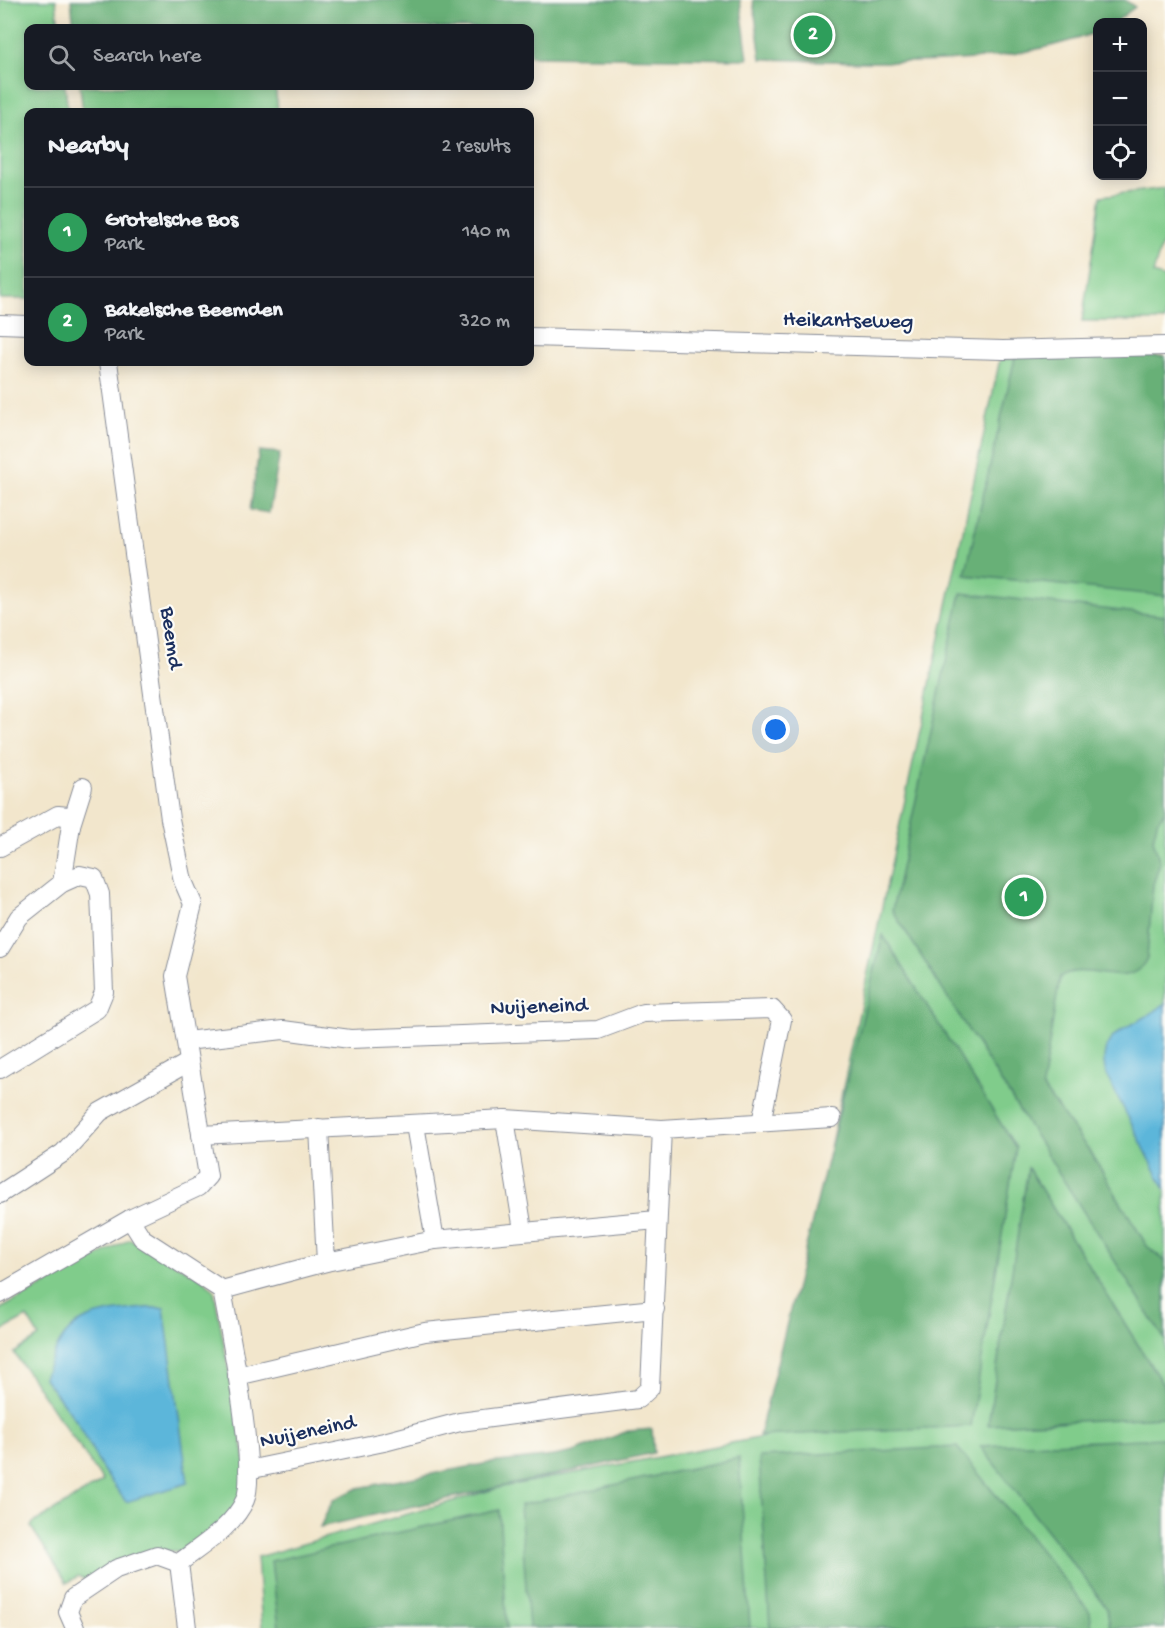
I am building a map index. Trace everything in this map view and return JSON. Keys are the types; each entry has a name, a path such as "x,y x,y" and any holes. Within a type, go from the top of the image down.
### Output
{"street":[{"path":"0,324 24,325"},
{"name":"Heikantseweg","path":"534,337 1003,350 1165,346"},
{"name":"Beemd","path":"109,366 170,819 183,882 193,904 175,976 186,1041"},
{"path":"62,883 71,825 83,787"},
{"path":"0,847 58,815 68,816 71,825"},
{"path":"0,948 19,917 62,883 80,875 94,878 100,894 104,992 97,1009 0,1069"},
{"name":"Nuijeneind","path":"186,1041 283,1030 351,1039 598,1030 643,1013 772,1010 782,1020 761,1123"},
{"path":"0,1294 130,1219 198,1187 208,1176 186,1041"},
{"path":"0,1194 63,1153 100,1112 189,1062"},
{"path":"201,1135 505,1119 663,1129 832,1118"},
{"path":"505,1119 523,1230"},
{"path":"415,1125 435,1240"},
{"path":"319,1128 326,1262"},
{"name":"Nuijeneind","path":"248,1470 384,1442 460,1422 638,1399 650,1388 663,1129"},
{"path":"130,1219 142,1238 222,1290 326,1262 435,1240 523,1230 657,1220"},
{"name":"Nuijeneind","path":"179,1563 234,1518 246,1498 248,1470 237,1376 222,1290"},
{"path":"237,1376 425,1332 655,1309"},
{"path":"75,1628 68,1612 73,1598 116,1569 157,1555 179,1563 187,1628"}],"green space":[{"path":"0,0 56,0 59,24 24,24 24,90 65,90 68,108 24,108 24,299 0,299"},
{"path":"71,0 740,0 748,59 534,56 534,24 74,24"},
{"path":"753,0 1125,0 1135,7 1120,18 1093,18 1093,33 1056,45 1015,54 931,62 761,59"},
{"path":"80,90 275,90 278,108 83,108"},
{"path":"1165,188 1165,234 1153,274 1165,278 1165,321 1082,321 1101,196"},
{"path":"1016,353 1165,356 1165,596 965,575"},
{"path":"1165,357 1165,1628 262,1628 257,1557 502,1487 768,1436 1000,359"},
{"path":"259,451 280,453 269,513 250,510"},
{"path":"961,593 1165,616 1165,810 1157,823 1153,839 1160,863 1153,885 1147,958 1140,969 1130,974 1119,976 1082,972 1060,977 1042,1087 1093,1156 1147,1246 1165,1261 1165,1340 892,910"},
{"path":"883,935 1016,1148 971,1426 759,1436"},
{"path":"1028,1168 1165,1388 1165,1417 988,1425"},
{"path":"130,1239 203,1279 214,1290 248,1476 238,1508 185,1551 164,1551 87,1581 78,1576 67,1583 31,1527 33,1523 103,1481 14,1353 39,1337 27,1317 0,1332 0,1309","holes":["146,1308 164,1308 103,1470 78,1423 44,1378 76,1324 100,1316"]},
{"path":"652,1429 654,1453 320,1527 333,1500 358,1488 489,1463 574,1452 628,1431"},
{"path":"1165,1438 1165,1628 1110,1628 1107,1609 1093,1589 980,1446"},
{"path":"957,1447 1090,1612 1092,1628 770,1628 759,1457"},
{"path":"739,1458 750,1628 529,1628 520,1505"},
{"path":"499,1510 507,1628 279,1628 271,1561"}],"water":[{"path":"1165,1003 1165,1189 1106,1074 1104,1058 1113,1037"},
{"path":"164,1308 188,1483 126,1502 103,1470 78,1423 44,1378 60,1343 79,1323 106,1313"}],"place":[{"name":"Bakelsche Beemden","path":"813,35"},
{"name":"Grotelsche Bos","path":"1024,897"}]}
